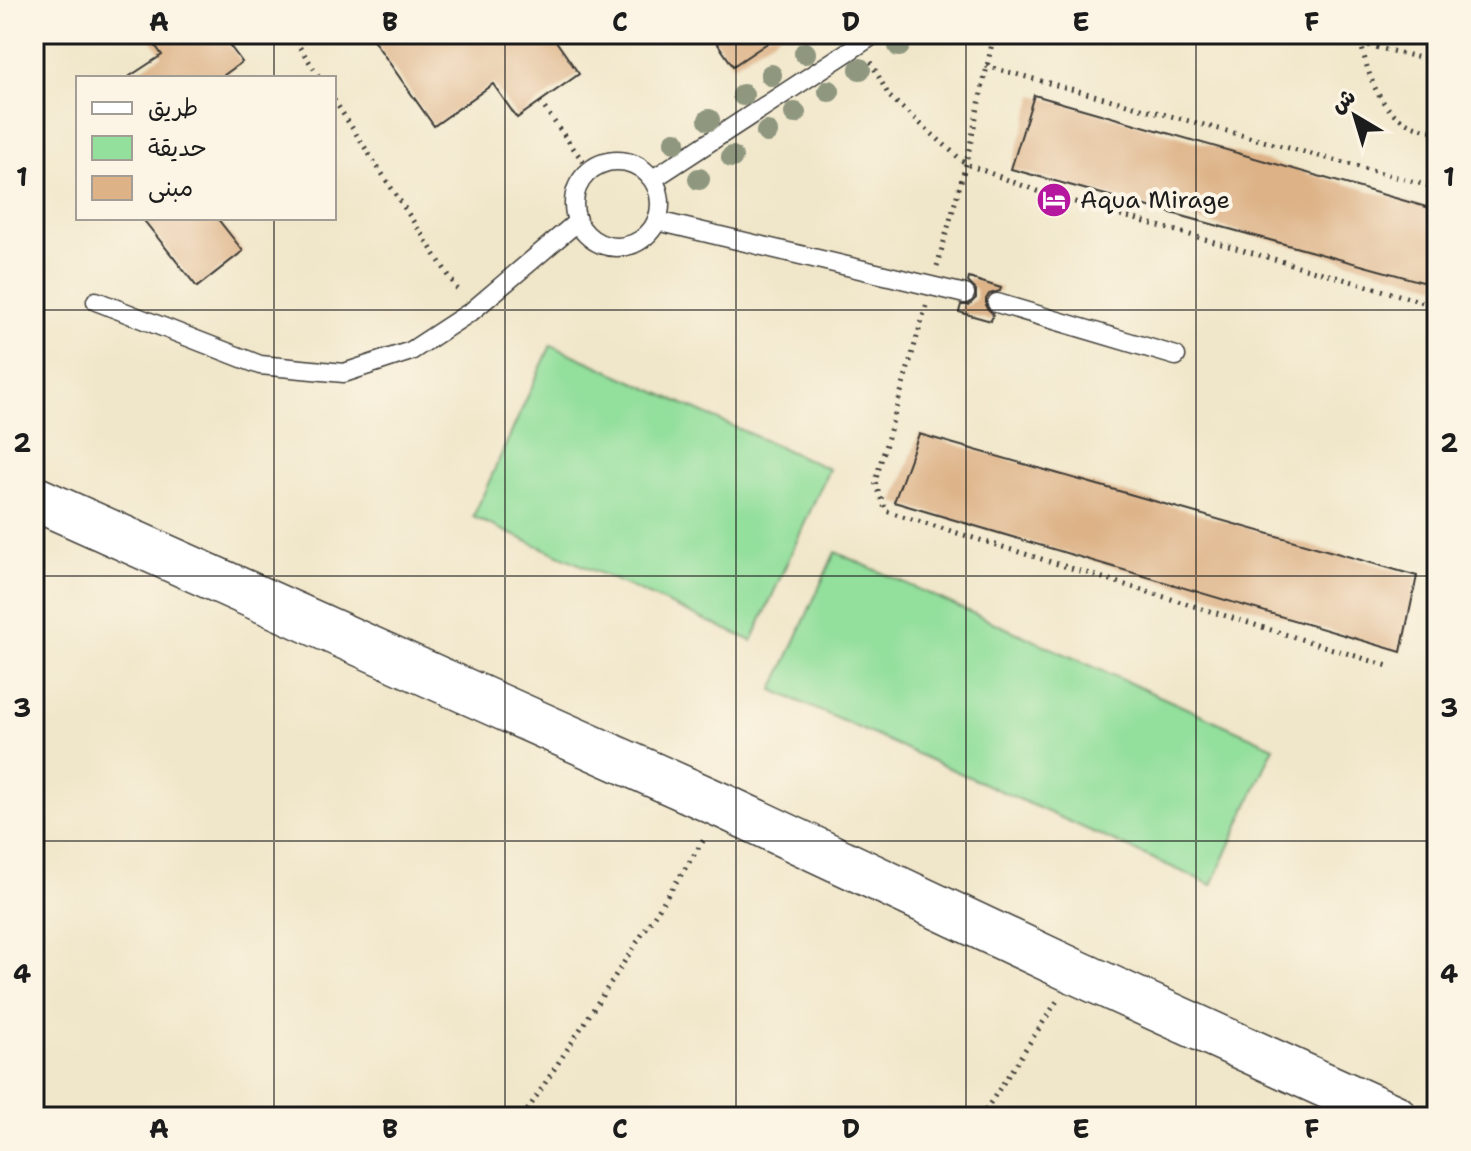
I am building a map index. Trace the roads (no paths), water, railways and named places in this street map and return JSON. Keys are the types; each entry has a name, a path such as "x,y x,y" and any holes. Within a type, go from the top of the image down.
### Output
{"main road":[{"path":"34,498 725,807 1395,1117"}],"lane":[{"path":"653,179 868,39"},
{"path":"623,161 640,167 653,179 660,196 657,221 646,237 621,248 595,242 577,222 575,194 590,171 605,163 623,161"},
{"path":"657,221 965,294"},
{"path":"96,301 260,365 344,373 411,351 472,311 577,222"},
{"path":"997,303 1176,356"}],"place":[{"name":"Aqua Mirage","path":"1054,200"}]}
